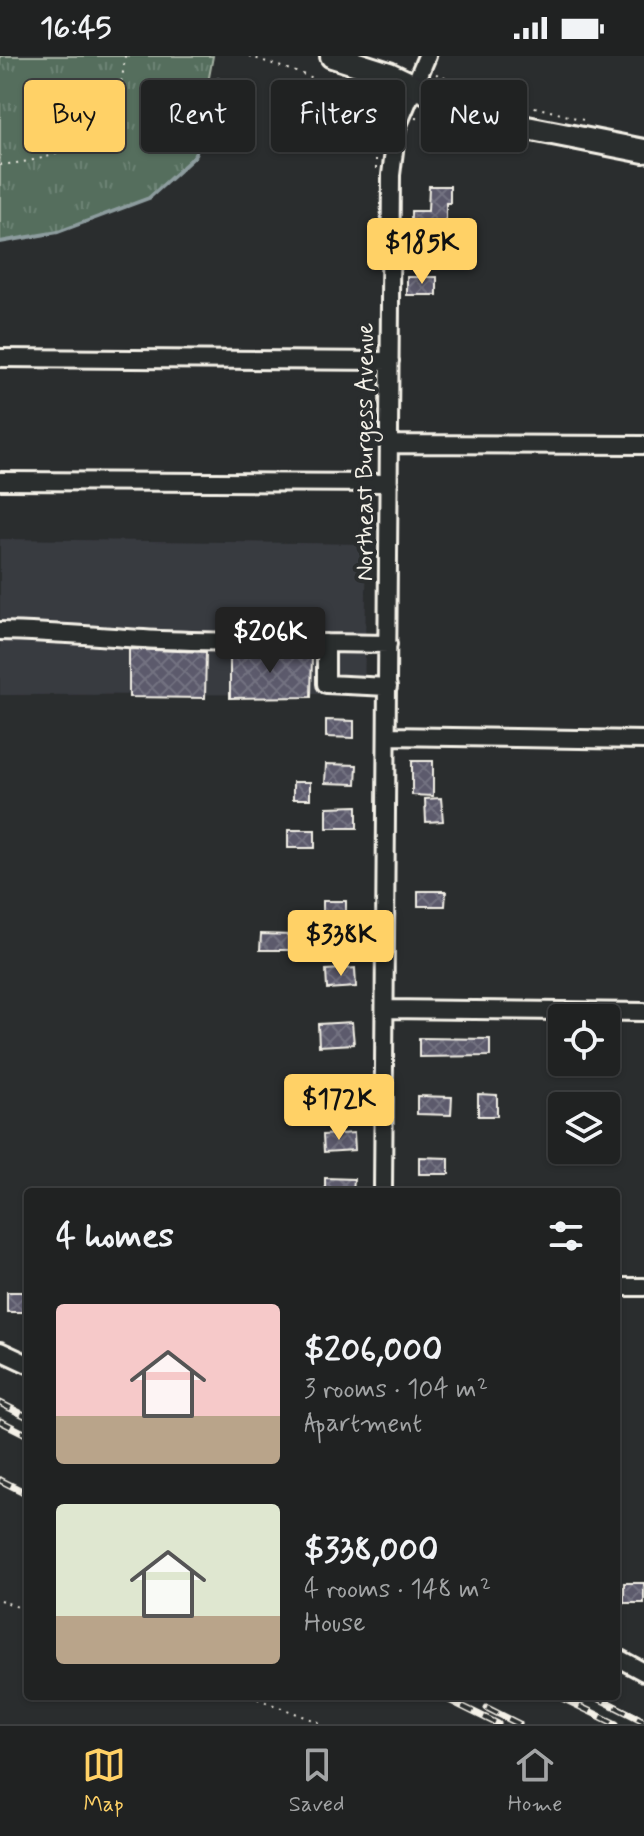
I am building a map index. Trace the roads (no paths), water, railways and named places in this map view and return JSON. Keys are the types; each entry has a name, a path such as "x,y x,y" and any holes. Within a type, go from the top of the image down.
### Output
{"main road":[{"path":"332,56 389,74 421,71 441,99 527,128 644,151"}],"street":[{"name":"Northeast Burgess Avenue","path":"383,1188 391,175 397,127 421,71"},
{"path":"0,358 390,361"},
{"path":"389,444 644,445"},
{"path":"0,481 389,483"},
{"path":"0,631 164,640 388,644"},
{"path":"326,643 326,684 388,687"},
{"path":"387,736 644,740"},
{"path":"385,1009 644,1012"},
{"path":"620,1287 644,1287"},
{"path":"0,1351 24,1362"},
{"path":"0,1412 24,1424"},
{"path":"620,1659 644,1672"},
{"path":"585,1700 634,1724"}],"waterway":[{"path":"0,242 58,232 149,198 194,157 218,79"}],"railway":[{"path":"0,1403 24,1415"},
{"path":"0,1421 24,1433"},
{"path":"0,1480 24,1492"},
{"path":"449,1700 498,1724"},
{"path":"566,1700 616,1724"},
{"path":"602,1700 644,1721"},
{"path":"487,1708 519,1724"}]}
